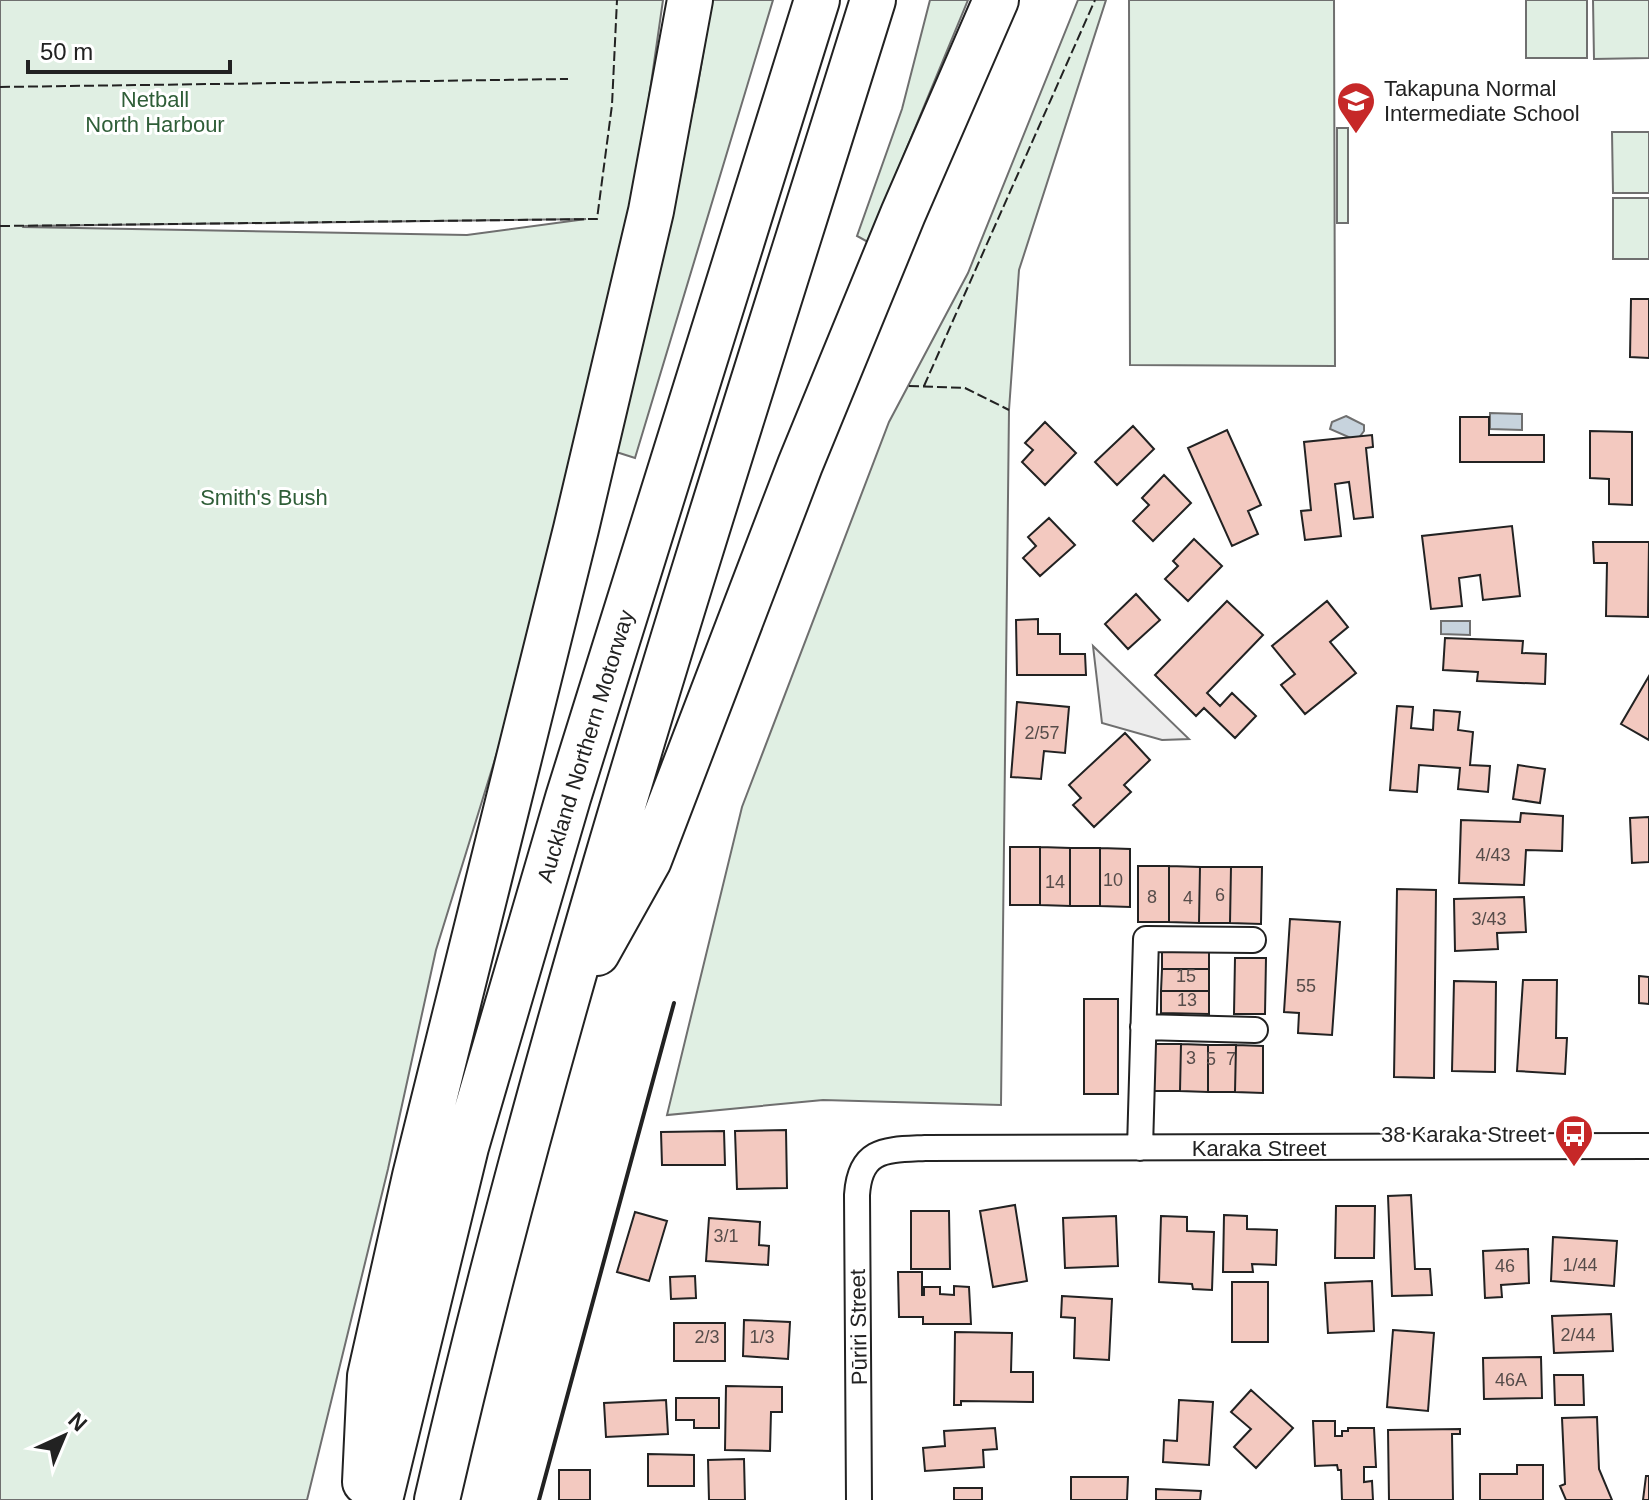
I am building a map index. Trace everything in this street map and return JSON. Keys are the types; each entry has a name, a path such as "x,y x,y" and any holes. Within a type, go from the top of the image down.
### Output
{"highway":[{"path":"364,1500 370,1376 415,1176 576,529 651,211 690,0"},
{"name":"Auckland Northern Motorway","path":"380,1500 466,1147 573,783 817,0"},
{"path":"437,1500 468,1364 560,1018 645,730 873,0"},
{"path":"560,1018 649,860 800,465 903,214 996,0"}],"street":[{"path":"1140,1148 1146,939 1253,940"},
{"path":"1143,1027 1255,1030"},
{"name":"Karaka Street","path":"870,1158 890,1150 925,1148 1649,1146"},
{"name":"Pūriri Street","path":"859,1500 857,1195 861,1169 870,1158"}],"green space":[{"name":"Smith's Bush","path":"0,0 663,0 630,231 564,536 436,950 388,1169 307,1500 0,1500","holes":["586,219 467,235 24,227"]},
{"path":"712,0 773,0 635,458 610,450 696,96"},
{"path":"930,0 968,0 868,242 857,236 902,109"},
{"path":"1078,0 1106,0 1019,270 1009,410 1001,1105 823,1100 667,1115 742,807 889,422 968,273"},
{"path":"1129,0 1334,0 1335,366 1130,365"},
{"path":"1526,0 1587,0 1587,58 1526,58"},
{"path":"1593,0 1649,0 1649,58 1594,59"},
{"path":"1337,128 1348,128 1348,223 1337,223"},
{"path":"1612,132 1649,132 1649,193 1613,193"},
{"path":"1613,198 1649,198 1649,259 1613,259"}],"shaded area":[{"path":"1490,413 1522,414 1522,430 1490,429"},
{"path":"1346,416 1364,425 1358,439 1330,429 1332,422"},
{"path":"1441,621 1470,621 1470,635 1441,634"},
{"path":"1093,646 1189,739 1162,740 1102,723"}],"building":[{"path":"1631,299 1649,299 1649,358 1630,357"},
{"path":"1460,417 1489,417 1489,435 1544,435 1544,462 1460,462"},
{"path":"1045,422 1076,453 1045,485 1022,462 1033,450 1025,443"},
{"path":"1133,426 1154,449 1117,485 1095,462"},
{"path":"1227,430 1261,505 1248,511 1258,534 1232,546 1188,448"},
{"path":"1590,431 1632,432 1632,505 1609,504 1609,479 1590,478"},
{"path":"1372,435 1373,447 1366,448 1373,517 1354,519 1349,482 1335,484 1341,536 1305,540 1301,511 1311,510 1304,442"},
{"path":"1164,475 1191,503 1153,541 1133,521 1149,505 1142,498"},
{"path":"1049,518 1075,545 1040,576 1023,558 1036,546 1028,537"},
{"path":"1512,526 1520,596 1483,600 1480,575 1459,578 1462,606 1431,609 1422,536"},
{"path":"1194,539 1222,566 1188,601 1165,579 1178,566 1173,561"},
{"path":"1593,542 1649,542 1648,617 1606,616 1607,563 1594,563"},
{"path":"1136,594 1160,620 1128,649 1105,624"},
{"path":"1227,601 1263,635 1207,693 1220,706 1232,693 1256,716 1235,738 1204,708 1196,716 1155,675"},
{"path":"1327,601 1348,627 1330,642 1356,673 1305,714 1281,685 1295,674 1272,646"},
{"path":"1038,619 1038,634 1060,634 1060,654 1085,654 1086,675 1017,675 1016,620"},
{"path":"1445,638 1523,641 1522,653 1546,654 1545,684 1477,681 1478,672 1443,670"},
{"path":"1649,676 1649,740 1621,724"},
{"path":"1017,702 1069,707 1065,753 1044,751 1041,779 1011,777"},
{"path":"1397,706 1413,707 1411,728 1433,730 1434,710 1460,712 1458,730 1473,732 1470,765 1490,766 1488,792 1458,789 1460,768 1419,765 1417,792 1390,790"},
{"path":"1125,733 1150,760 1124,785 1131,792 1094,827 1073,805 1081,798 1069,785"},
{"path":"1518,765 1545,769 1540,803 1513,799"},
{"path":"1521,813 1563,816 1562,851 1526,850 1524,885 1459,883 1461,820 1520,822"},
{"path":"1649,817 1649,862 1632,863 1630,818"},
{"path":"1010,847 1040,847 1040,905 1010,905"},
{"path":"1040,847 1070,848 1070,906 1040,905"},
{"path":"1070,848 1100,848 1100,906 1070,906"},
{"path":"1100,848 1130,849 1130,907 1100,906"},
{"path":"1138,866 1169,866 1169,922 1138,922"},
{"path":"1169,866 1200,867 1199,923 1169,922"},
{"path":"1200,867 1231,867 1230,923 1199,923"},
{"path":"1231,867 1262,867 1261,924 1230,923"},
{"path":"1397,889 1436,890 1434,1078 1394,1077"},
{"path":"1524,897 1526,932 1497,933 1498,949 1455,951 1454,899"},
{"path":"1290,919 1340,922 1332,1035 1298,1033 1299,1013 1284,1012"},
{"path":"1162,947 1209,947 1209,969 1162,969"},
{"path":"1235,958 1266,958 1265,1014 1234,1014"},
{"path":"1162,969 1209,969 1209,991 1161,991"},
{"path":"1639,976 1649,977 1649,1004 1639,1003"},
{"path":"1523,980 1557,980 1556,1038 1567,1038 1565,1074 1517,1071"},
{"path":"1454,981 1496,982 1495,1072 1452,1071"},
{"path":"1161,991 1209,991 1209,1014 1161,1013"},
{"path":"1084,999 1118,999 1118,1094 1084,1094"},
{"path":"1154,1044 1181,1044 1180,1091 1153,1091"},
{"path":"1181,1044 1208,1045 1208,1092 1180,1091"},
{"path":"1208,1045 1236,1045 1235,1092 1208,1092"},
{"path":"1236,1045 1263,1046 1263,1093 1235,1092"},
{"path":"786,1130 787,1188 737,1189 735,1131"},
{"path":"724,1131 725,1165 662,1165 661,1132"},
{"path":"1411,1195 1415,1269 1430,1269 1432,1295 1392,1296 1388,1196"},
{"path":"1015,1205 1027,1281 993,1287 980,1211"},
{"path":"1336,1206 1375,1206 1374,1258 1335,1258"},
{"path":"911,1211 949,1211 950,1269 911,1269"},
{"path":"635,1212 667,1221 649,1281 617,1272"},
{"path":"1224,1215 1247,1216 1247,1229 1277,1230 1276,1265 1252,1264 1253,1272 1223,1272"},
{"path":"1116,1216 1118,1266 1065,1268 1063,1218"},
{"path":"1161,1216 1187,1217 1187,1231 1214,1232 1212,1290 1193,1289 1192,1284 1159,1282"},
{"path":"709,1218 760,1222 759,1245 769,1246 768,1265 706,1261"},
{"path":"1553,1237 1617,1241 1614,1286 1551,1281"},
{"path":"1528,1249 1529,1283 1501,1285 1502,1297 1485,1298 1483,1251"},
{"path":"898,1272 922,1272 922,1295 924,1287 940,1287 940,1294 954,1295 954,1286 969,1287 971,1324 923,1324 923,1317 899,1317"},
{"path":"695,1276 696,1298 671,1299 670,1277"},
{"path":"1372,1281 1374,1331 1328,1333 1325,1283"},
{"path":"1232,1282 1268,1282 1268,1342 1232,1342"},
{"path":"1062,1296 1112,1299 1109,1360 1074,1358 1075,1318 1061,1317"},
{"path":"1611,1314 1613,1351 1554,1353 1552,1316"},
{"path":"744,1320 790,1322 788,1359 743,1356"},
{"path":"674,1323 725,1323 725,1361 674,1361"},
{"path":"1393,1330 1434,1333 1428,1411 1387,1407"},
{"path":"955,1332 1012,1333 1011,1372 1033,1372 1033,1402 961,1401 961,1405 954,1405"},
{"path":"1541,1357 1542,1398 1484,1399 1483,1358"},
{"path":"1554,1375 1583,1375 1584,1405 1555,1405"},
{"path":"726,1386 782,1387 782,1412 771,1412 770,1451 725,1450"},
{"path":"1251,1390 1293,1428 1256,1468 1234,1447 1251,1429 1231,1412"},
{"path":"676,1398 719,1398 719,1428 694,1428 694,1420 676,1420"},
{"path":"666,1400 668,1434 606,1437 604,1403"},
{"path":"1179,1400 1213,1402 1209,1465 1163,1462 1164,1440 1177,1441"},
{"path":"1597,1417 1599,1469 1612,1500 1566,1500 1560,1486 1565,1484 1562,1418"},
{"path":"1313,1421 1335,1421 1335,1436 1342,1436 1342,1431 1348,1431 1348,1428 1374,1428 1376,1467 1364,1467 1364,1482 1372,1481 1373,1500 1342,1500 1341,1470 1337,1465 1315,1466"},
{"path":"995,1428 997,1449 983,1450 984,1467 925,1471 923,1448 945,1446 944,1431"},
{"path":"1460,1429 1460,1434 1452,1434 1453,1500 1389,1500 1388,1430"},
{"path":"648,1454 694,1455 694,1486 648,1486"},
{"path":"744,1459 745,1500 709,1500 708,1460"},
{"path":"1517,1465 1543,1465 1543,1500 1480,1500 1480,1474 1517,1474"},
{"path":"559,1470 590,1470 590,1500 559,1500"},
{"path":"1646,1476 1649,1476 1649,1500 1643,1500"},
{"path":"1071,1477 1128,1477 1127,1500 1071,1500"},
{"path":"954,1488 982,1488 982,1500 954,1500"},
{"path":"1156,1489 1201,1491 1200,1500 1156,1500"}],"fence":[{"path":"0,226 597,219 612,105 617,0"},
{"path":"924,386 1095,0"},
{"path":"0,87 568,79"},
{"path":"909,386 965,388 1009,410"}],"wall":[{"path":"539,1500 674,1003"}],"place":[{"name":"Takapuna Normal Intermediate School","path":"1356,135"},
{"name":"38 Karaka Street","path":"1574,1168"}],"park label":[{"name":"Netball North Harbour","path":"155,112"}]}
